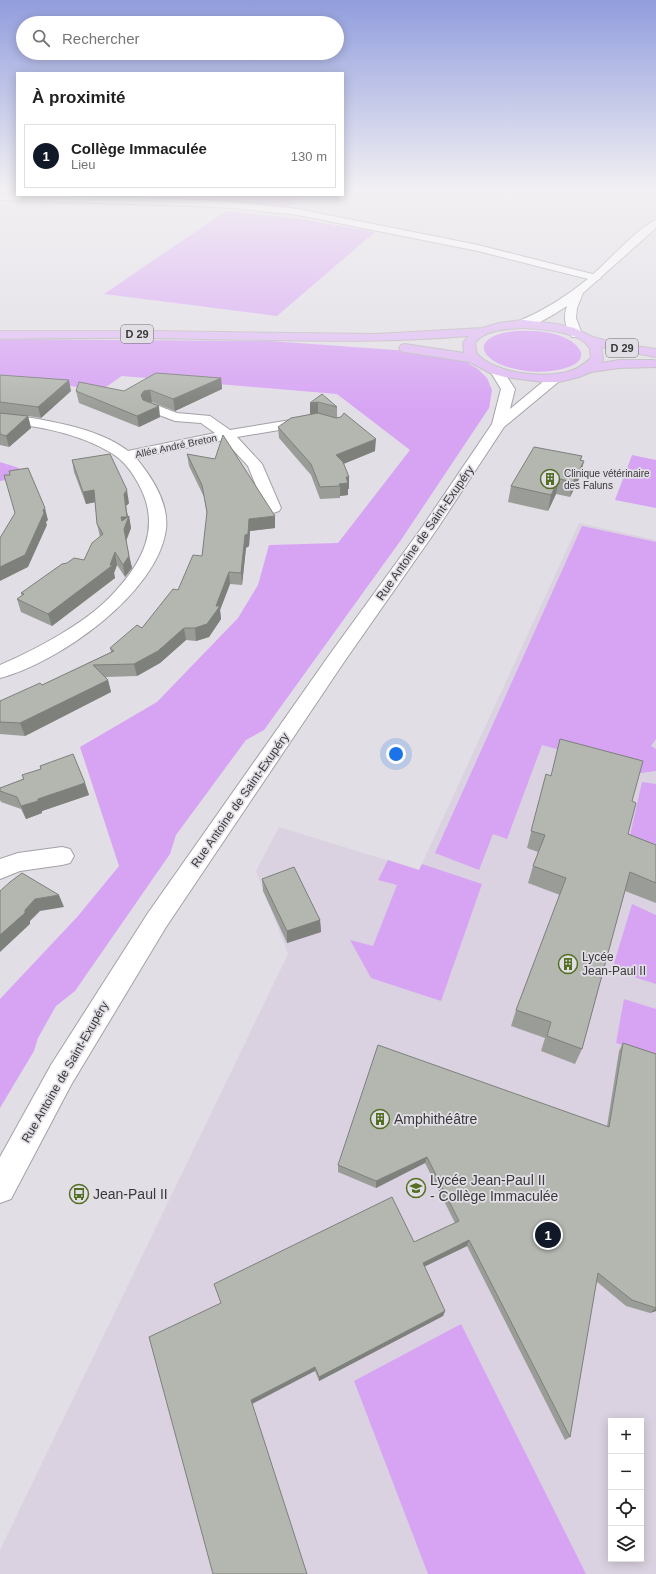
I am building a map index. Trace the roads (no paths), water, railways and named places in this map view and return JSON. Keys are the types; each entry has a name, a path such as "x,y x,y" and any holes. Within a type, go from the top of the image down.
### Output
{"main road":[{"path":"523,324 551,326 576,334 588,340 597,350 597,359 589,368 569,376 556,378 525,377 496,371 474,359 469,353 469,342 481,332 500,326 523,324"},
{"name":"D 29","path":"0,335 146,334 274,337 427,336 481,332"},
{"name":"D 29","path":"274,337 429,351 474,359"},
{"name":"D 29","path":"588,340 615,347 656,353"},
{"name":"D 29","path":"589,368 619,364 656,364"}],"street":[{"path":"539,263 596,278"},
{"path":"523,324 538,318 578,293 612,263"},
{"path":"576,334 569,320 572,306 578,293"},
{"name":"Rue Antoine de Saint-Exupéry","path":"0,1188 61,1075 157,920 337,658 433,524 499,424 508,389 496,371"},
{"name":"Rue Antoine de Saint-Exupéry","path":"499,424 518,411 542,387 556,378"},
{"name":"Allée André Breton","path":"151,407 175,416 205,419 226,435 255,464 273,508"},
{"path":"0,418 37,422 79,433 121,452 144,478 155,500 158,528 152,549 138,574 118,600 80,630 32,659 0,672"},
{"name":"Allée André Breton","path":"126,456 226,435 318,420 324,421"},
{"path":"0,869 18,862 62,856"}],"place":[{"name":"Clinique vétérinaire des Faluns","path":"550,479"},
{"name":"Lycée Jean-Paul II","path":"568,964"},
{"name":"Amphithéâtre","path":"380,1119"},
{"name":"Lycée Jean-Paul II - Collège Immaculée","path":"416,1188"},
{"name":"Jean-Paul II","path":"79,1194"},
{"name":"Collège Immaculée","path":"548,1235"}]}
